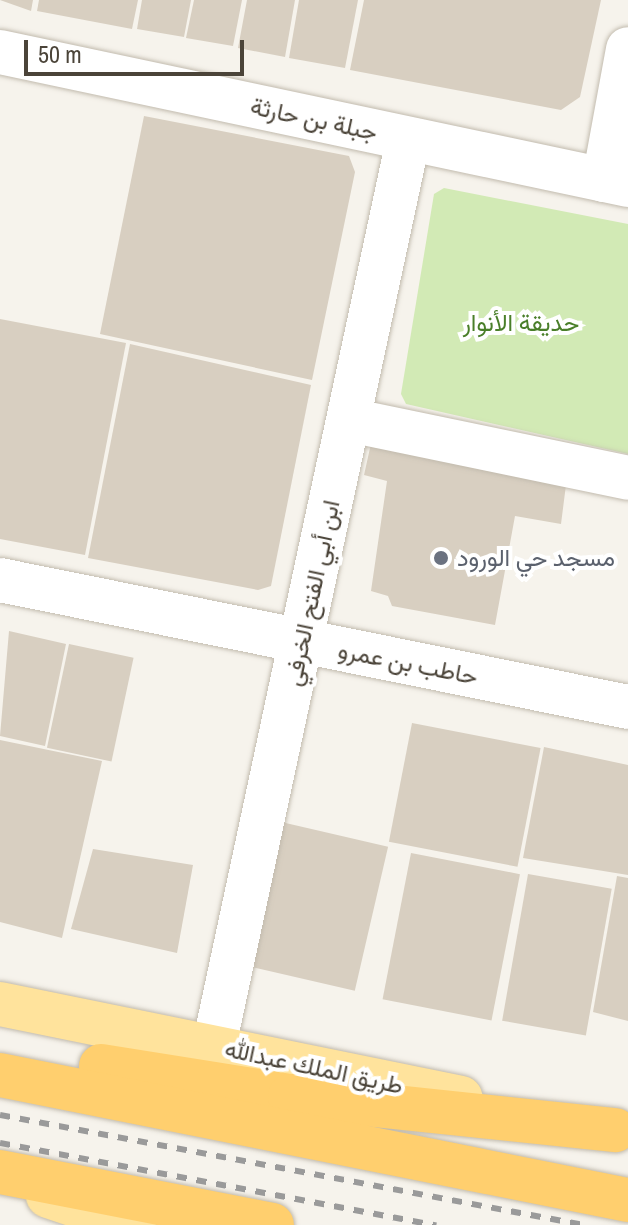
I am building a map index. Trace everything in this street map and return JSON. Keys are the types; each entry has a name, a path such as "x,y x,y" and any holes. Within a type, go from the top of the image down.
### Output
{"highway":[{"path":"0,1063 75,1062 290,1096 621,1132"},
{"path":"0,1075 628,1200"},
{"path":"0,1172 272,1225"}],"main road":[{"name":"طريق الملك عبدالله","path":"0,1004 621,1132"},
{"path":"0,1179 134,1225"}],"street":[{"path":"616,183 628,49"},
{"name":"جبلة بن حارثة","path":"0,52 616,183"},
{"name":"ابن أبي الفتح الخرفي","path":"214,1046 408,140"},
{"path":"349,420 628,478"},
{"name":"حاطب بن عمرو","path":"0,580 628,707"}],"green space":[{"name":"حديقة الأنوار","path":"444,188 628,224 628,454 406,404 401,394 434,194"}],"building":[{"path":"0,0 33,0 31,11"},
{"path":"39,0 138,0 132,29 37,11"},
{"path":"142,0 191,0 184,37 137,29"},
{"path":"194,0 242,0 233,46 186,38"},
{"path":"247,0 295,0 285,57 238,48"},
{"path":"299,0 358,0 345,68 289,58"},
{"path":"364,0 601,0 580,97 561,110 350,70"},
{"path":"144,116 349,156 355,172 312,380 100,334"},
{"path":"0,319 126,343 85,555 0,539"},
{"path":"130,344 311,385 271,586 258,590 88,558"},
{"name":"مسجد حي الورود","path":"372,439 567,477 561,524 515,516 495,625 392,606 388,596 371,591 387,481 364,475"},
{"path":"9,631 66,644 45,746 0,736"},
{"path":"69,644 134,658 112,761 47,748"},
{"path":"412,723 541,748 518,867 389,842"},
{"path":"0,740 102,761 62,938 0,922"},
{"path":"544,747 628,765 628,875 523,858"},
{"path":"277,821 388,847 355,991 244,965"},
{"path":"93,849 193,865 177,953 71,929"},
{"path":"411,853 520,874 492,1020 383,999"},
{"path":"528,874 612,889 586,1035 502,1021"},
{"path":"617,876 628,878 628,1021 593,1012"}],"railway":[{"path":"0,1115 584,1225"},
{"path":"0,1143 436,1225"}],"place":[{"name":"مسجد حي الورود","path":"441,558"}]}
